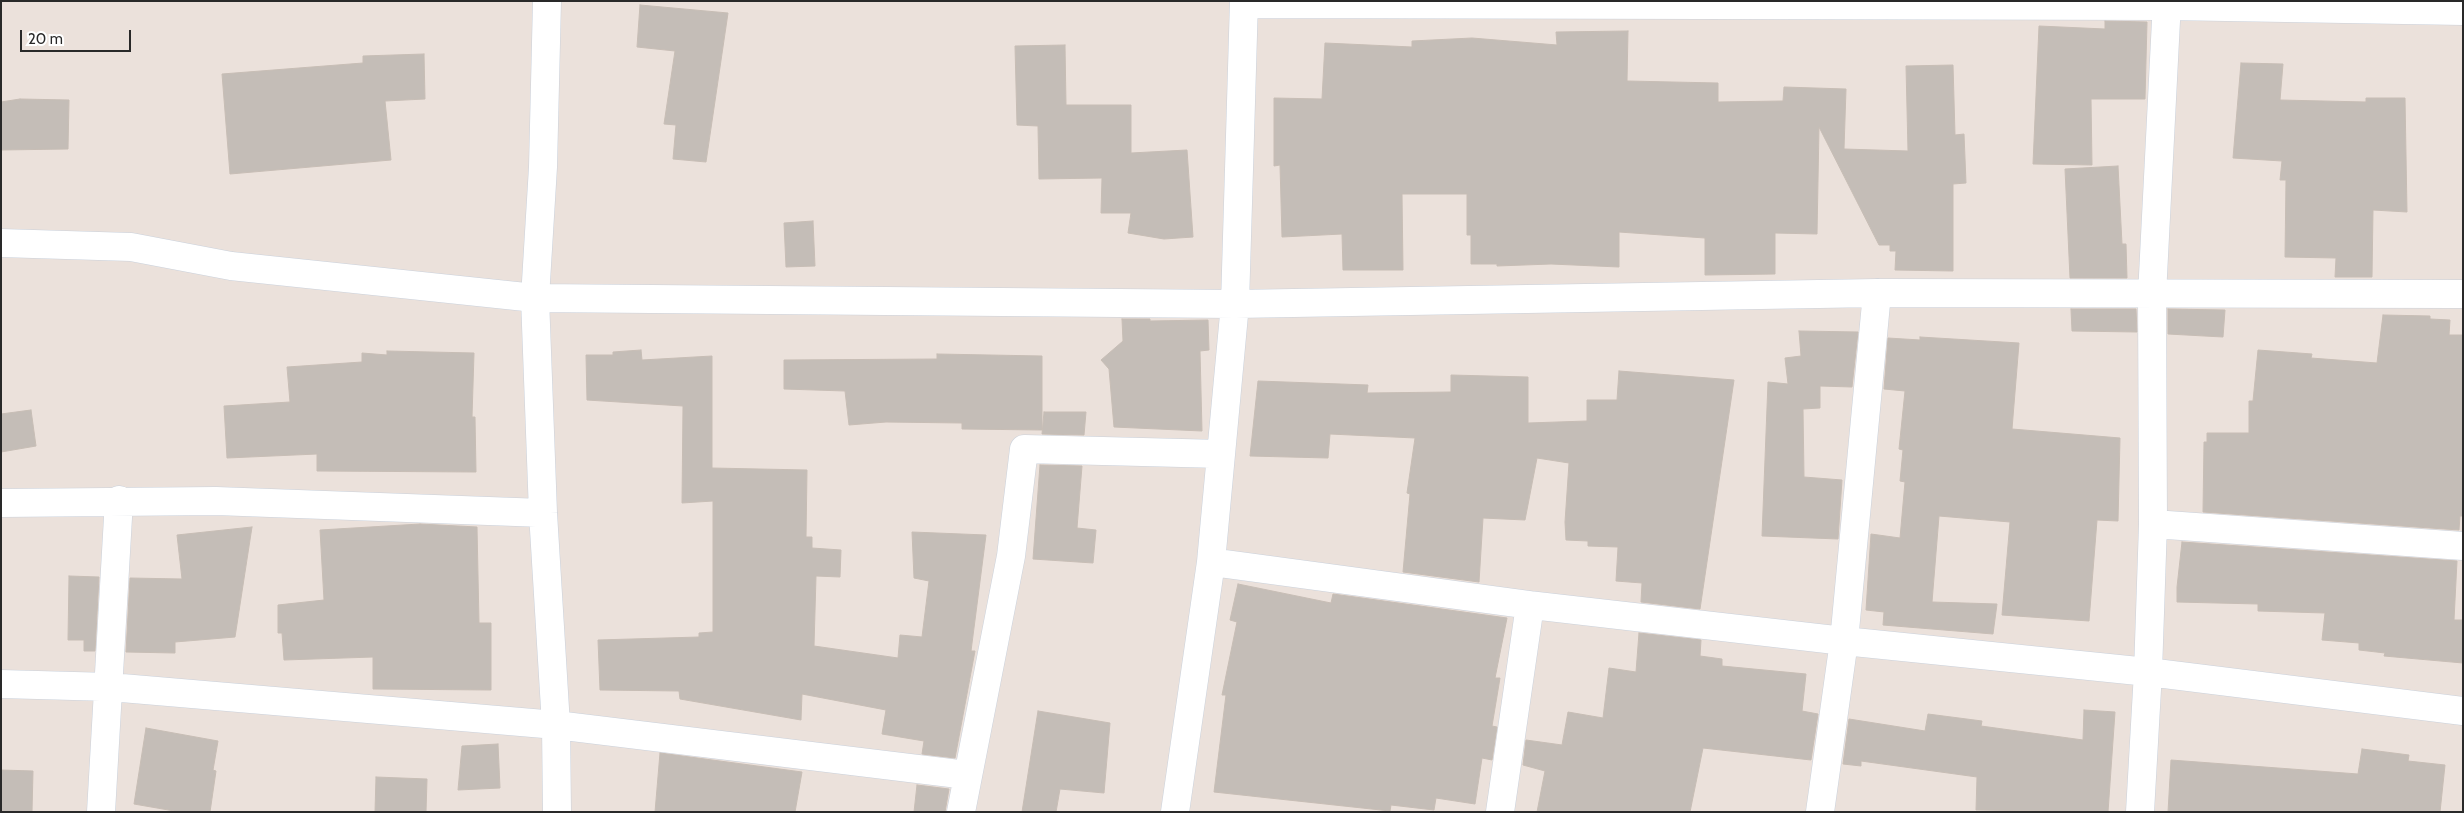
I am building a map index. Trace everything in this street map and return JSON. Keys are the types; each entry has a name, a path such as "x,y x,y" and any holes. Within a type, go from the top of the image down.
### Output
{"street":[{"path":"547,1 543,167 535,298 543,513 556,725 557,812"},
{"path":"1175,812 1211,562 1235,304 1244,2 2167,3 2463,11"},
{"path":"2140,812 2148,672 2153,524 2152,295 2167,3"},
{"path":"1,243 132,247 231,266 535,298 1235,304 1877,293 2152,295 2463,294"},
{"path":"1820,812 1844,641 1877,293"},
{"path":"961,812 1011,556 1024,449 1221,454"},
{"path":"101,812 110,687 119,500"},
{"path":"1,502 216,501 543,513"},
{"path":"2153,524 2463,546"},
{"path":"1211,562 1530,605 1844,641 2148,672 2463,711"},
{"path":"1500,812 1530,605"},
{"path":"1,684 110,687 556,725 968,774"}],"building":[{"path":"640,5 728,13 706,162 673,159 676,125 664,124 675,51 637,47"},
{"path":"2105,21 2147,22 2145,99 2091,99 2092,165 2033,164 2039,26 2105,29"},
{"path":"1628,31 1627,81 1718,83 1718,102 1783,101 1784,87 1846,89 1844,149 1908,151 1906,66 1953,65 1955,135 1964,134 1966,183 1953,184 1953,271 1895,270 1896,251 1890,251 1890,245 1879,245 1819,127 1817,234 1775,233 1775,274 1705,275 1705,238 1619,232 1619,267 1551,264 1497,266 1497,264 1471,264 1471,235 1467,235 1467,194 1402,194 1403,270 1343,270 1342,234 1282,237 1280,165 1274,166 1274,98 1322,99 1325,43 1412,47 1412,41 1472,38 1557,45 1556,32"},
{"path":"1065,45 1066,105 1131,105 1131,153 1187,150 1193,237 1164,239 1128,233 1131,213 1101,213 1102,178 1039,179 1038,126 1017,125 1015,46"},
{"path":"424,54 425,99 385,101 391,160 230,174 222,74 363,63 363,56"},
{"path":"2241,63 2283,64 2280,100 2366,102 2366,98 2405,98 2407,212 2373,210 2372,277 2335,277 2336,258 2285,257 2286,180 2280,180 2282,161 2233,158"},
{"path":"20,99 69,100 68,149 1,150 1,102"},
{"path":"2118,166 2122,244 2126,244 2127,278 2070,278 2065,169"},
{"path":"813,221 815,266 786,267 784,223"},
{"path":"2071,309 2136,309 2137,332 2072,331"},
{"path":"2168,309 2225,310 2223,337 2168,334"},
{"path":"2383,315 2430,316 2430,319 2450,320 2449,335 2463,335 2463,516 2460,516 2459,530 2203,512 2204,442 2207,442 2207,433 2249,433 2249,401 2253,401 2258,350 2312,354 2311,358 2377,363"},
{"path":"1122,319 1150,319 1150,321 1208,320 1209,350 1200,351 1202,431 1114,427 1109,369 1101,360 1123,341"},
{"path":"1799,331 1858,332 1852,387 1820,386 1820,408 1803,409 1804,477 1842,480 1838,539 1762,536 1768,382 1788,384 1785,358 1801,356"},
{"path":"1920,337 2019,343 2012,429 2120,438 2118,521 2097,520 2089,621 2002,615 2010,522 1939,516 1932,602 1997,604 1993,634 1883,625 1884,612 1866,610 1871,534 1900,538 1905,482 1900,481 1903,450 1899,449 1905,391 1884,389 1888,338 1920,340"},
{"path":"641,350 642,360 712,356 712,468 807,470 806,537 812,537 812,548 841,550 840,577 816,576 814,646 898,658 900,635 922,637 929,581 914,578 912,532 986,535 971,651 975,651 955,758 922,754 924,741 882,734 886,710 802,694 801,720 680,699 679,691 600,690 598,640 699,637 699,633 713,632 713,501 682,503 683,406 587,400 586,355 613,355 613,352"},
{"path":"387,351 474,353 472,417 475,417 476,472 317,471 317,454 227,458 224,406 290,402 287,367 362,362 362,353 387,355"},
{"path":"937,354 1042,356 1042,430 962,429 962,423 886,422 849,425 845,391 784,389 784,360 937,359"},
{"path":"1619,371 1734,380 1700,609 1641,602 1642,583 1616,581 1618,547 1588,546 1588,541 1566,540 1565,522 1569,463 1537,458 1525,520 1483,518 1479,582 1403,572 1410,494 1407,493 1415,438 1330,434 1328,458 1250,456 1258,381 1368,385 1367,393 1451,392 1451,375 1528,377 1528,423 1587,421 1587,400 1617,400"},
{"path":"31,410 36,446 1,452 1,414"},
{"path":"1044,412 1086,412 1084,435 1042,434"},
{"path":"1040,465 1082,466 1077,528 1096,530 1093,563 1033,559"},
{"path":"420,524 477,527 479,623 491,623 491,690 373,689 373,657 284,660 282,633 278,633 278,605 324,600 320,530"},
{"path":"252,527 235,637 175,642 175,653 126,652 130,578 182,579 177,535"},
{"path":"2182,542 2457,561 2454,620 2463,620 2463,663 2384,656 2385,653 2359,650 2359,643 2322,640 2325,613 2258,611 2258,604 2177,602"},
{"path":"69,576 99,577 95,651 84,651 84,640 68,640"},
{"path":"1238,584 1331,603 1333,594 1507,618 1495,678 1500,678 1492,726 1497,727 1492,760 1482,758 1475,804 1436,798 1434,810 1391,805 1390,811 1214,792 1226,695 1222,695 1237,622 1230,620"},
{"path":"1639,633 1701,640 1700,656 1722,659 1722,666 1806,674 1802,711 1818,714 1811,760 1703,748 1690,812 1537,812 1545,771 1523,765 1526,740 1562,745 1568,712 1603,718 1609,668 1636,672"},
{"path":"2084,710 2115,712 2108,812 1976,810 1977,777 1861,761 1861,766 1843,764 1849,719 1925,731 1928,714 1982,721 1981,726 2083,740"},
{"path":"1038,711 1110,723 1104,793 1060,789 1056,812 1022,812"},
{"path":"146,728 218,741 213,770 216,771 210,812 180,812 134,804"},
{"path":"498,744 500,788 458,790 462,746"},
{"path":"2362,749 2409,755 2408,761 2445,765 2440,812 2168,812 2171,760 2358,774"},
{"path":"660,753 802,772 795,812 655,812"},
{"path":"1,770 33,771 32,812 1,812"},
{"path":"376,777 427,779 426,812 375,812"},
{"path":"917,785 949,789 945,812 914,812"}]}
